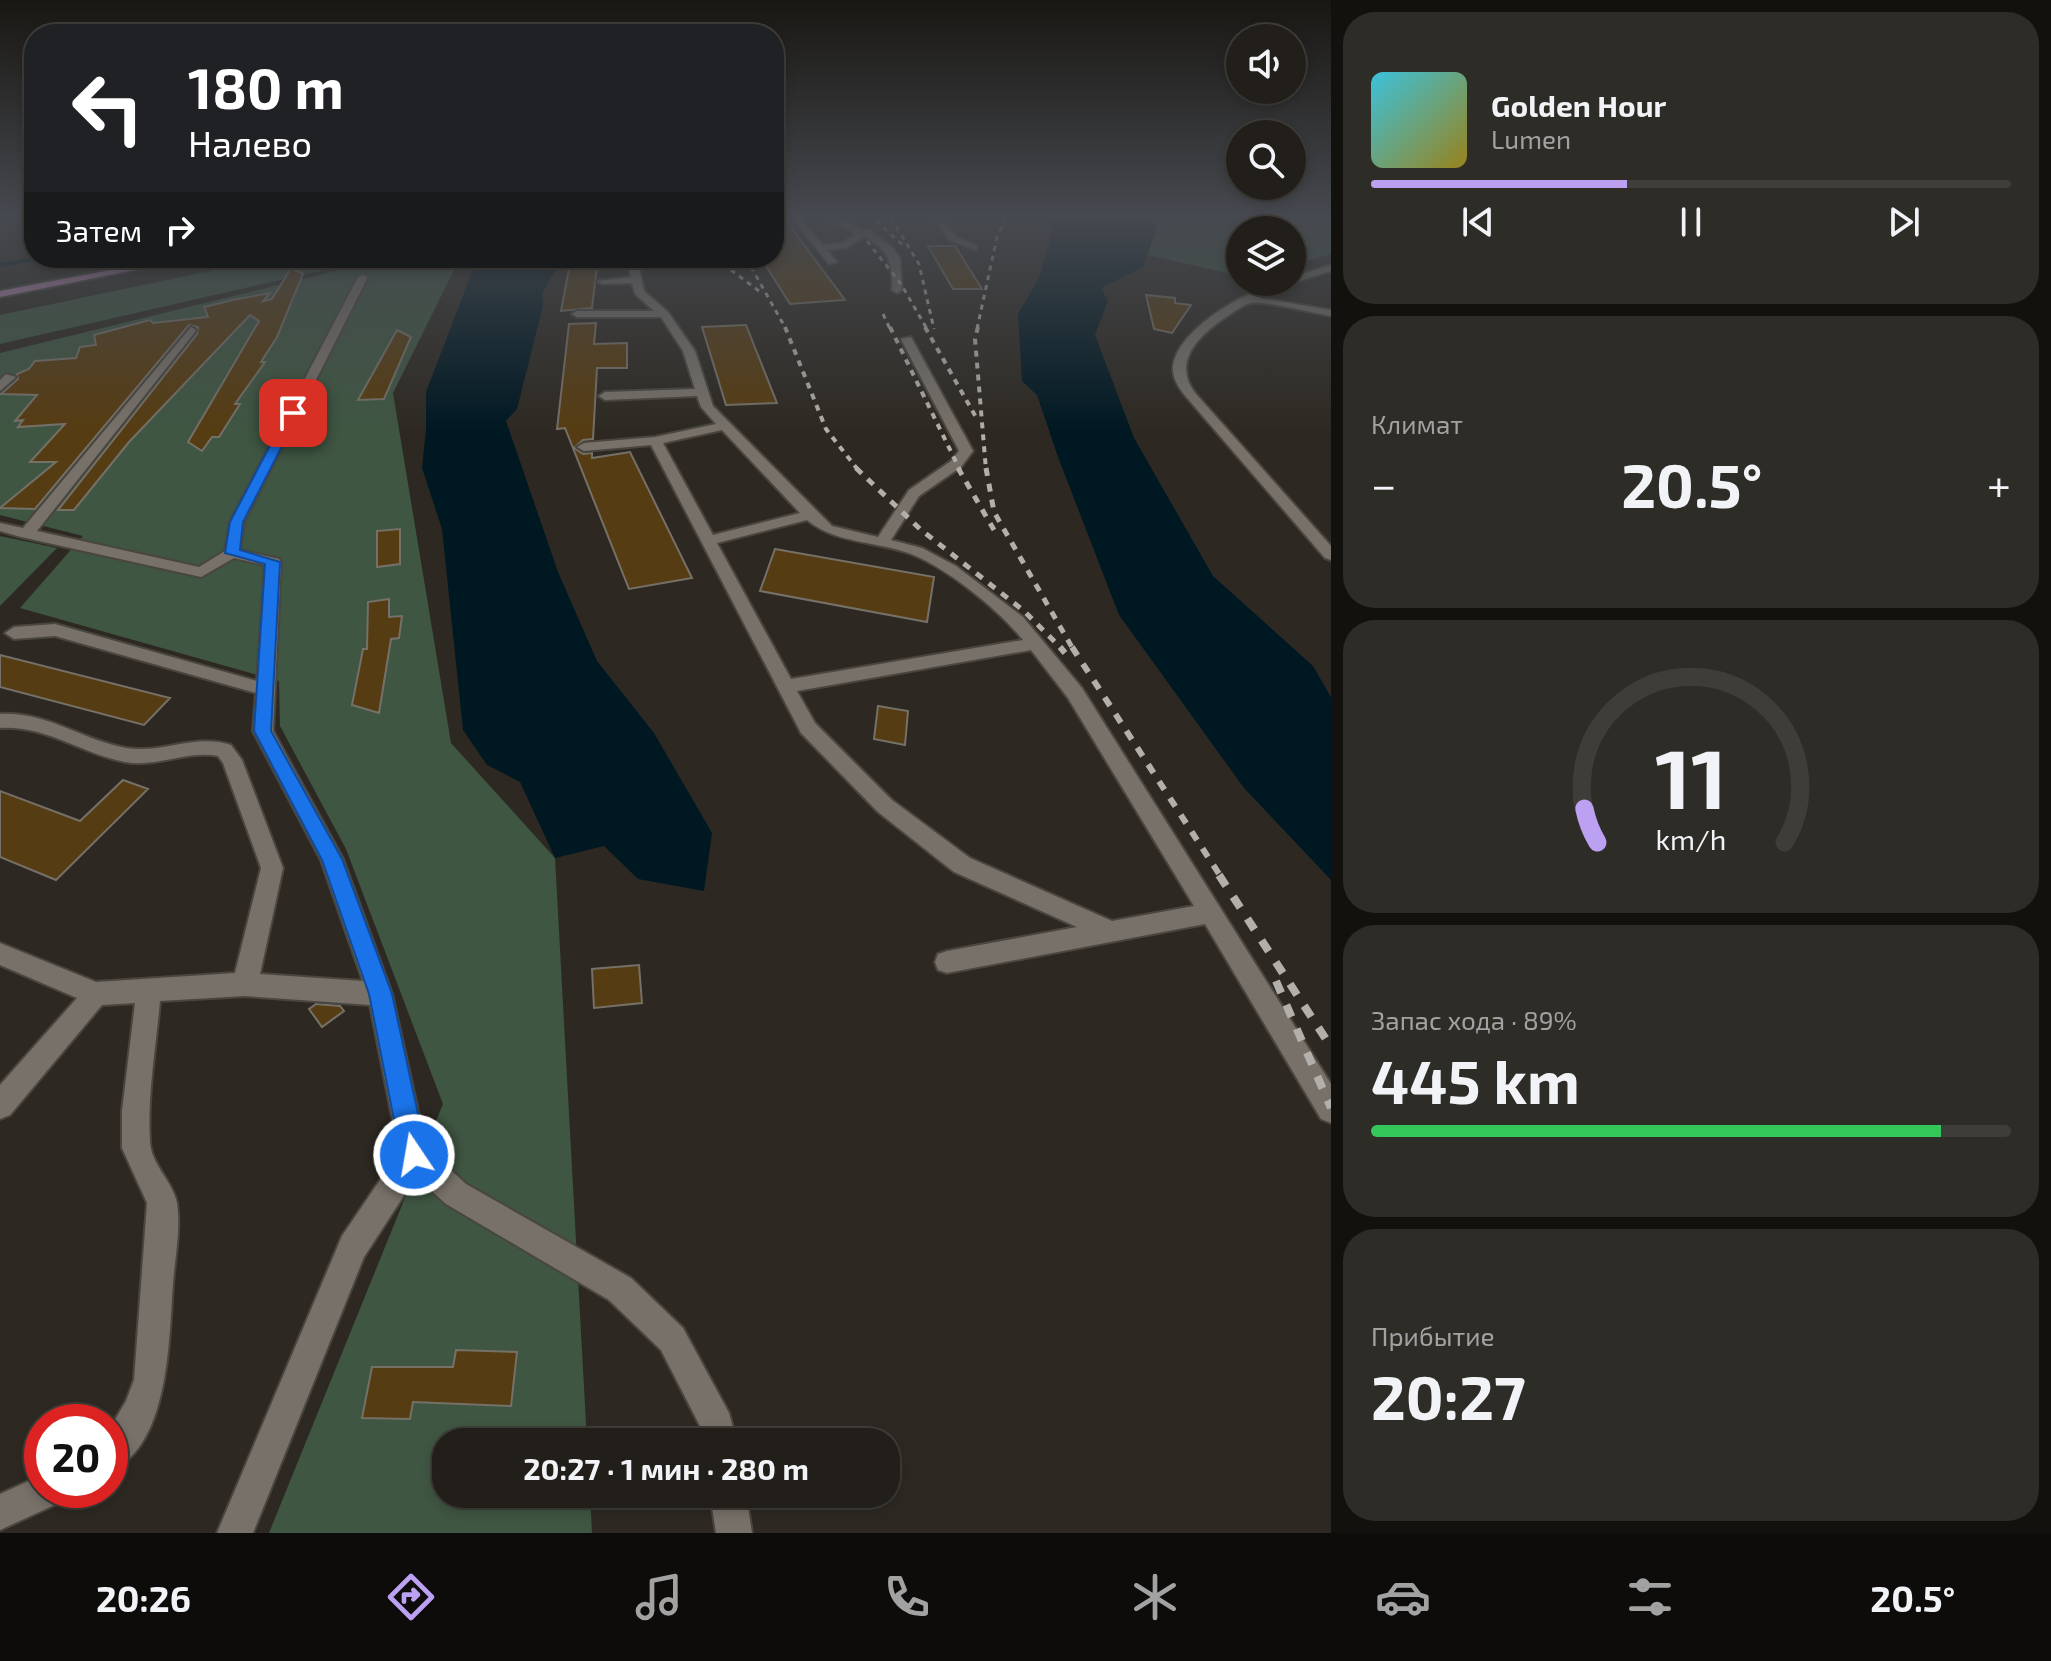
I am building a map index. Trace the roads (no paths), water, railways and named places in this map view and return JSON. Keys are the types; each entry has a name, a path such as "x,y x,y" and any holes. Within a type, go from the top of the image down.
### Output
{"main road":[{"path":"0,294 23,290"}],"street":[{"path":"232,553 237,522 357,290"},
{"path":"638,290 664,314 689,351 707,407 810,515 827,529 917,551 950,569 1017,621 1075,693 1331,1109"},
{"path":"1252,296 1222,314 1187,347 1179,364 1183,383 1331,555"},
{"path":"1245,299 1331,313"},
{"path":"577,314 664,314"},
{"path":"26,534 191,330"},
{"path":"882,542 914,493 956,464 966,451 907,339"},
{"path":"605,396 702,392"},
{"path":"584,447 655,441 725,426"},
{"path":"655,441 808,728 885,806 962,865 1110,931"},
{"path":"708,541 810,515"},
{"path":"0,527 201,572 232,553 273,562 263,689 263,731 332,859 380,994 414,1155 456,1194 620,1289 672,1339 718,1428"},
{"path":"14,633 55,630 263,689"},
{"path":"786,686 1035,644"},
{"path":"0,721 22,721 129,756 196,747 224,750 232,760 272,868 245,984"},
{"path":"947,962 1210,913"},
{"path":"0,954 96,994 245,984 380,994"},
{"path":"128,1430 140,1410 150,1380 162,1202 136,1148 136,1111 149,990"},
{"path":"0,1105 96,994"},
{"path":"235,1533 353,1247 414,1155"},
{"path":"0,1512 24,1501"},
{"path":"730,1508 734,1533"}],"water":[{"path":"465,290 544,290 543,306 517,409 506,421 558,572 597,661 654,733 712,833 704,891 638,879 604,846 555,858 520,782 487,765 463,730 442,529 422,468 426,392"},
{"path":"1032,290 1102,290 1108,301 1095,335 1134,438 1213,576 1313,666 1331,697 1331,880 1244,788 1119,615 1037,395 1022,381 1018,314"}],"railway":[{"path":"757,290 763,294"},
{"path":"764,290 785,328"},
{"path":"904,290 927,329"},
{"path":"925,290 934,329"},
{"path":"977,329 986,290"},
{"path":"883,314 890,329"},
{"path":"890,327 960,470"},
{"path":"925,327 977,419"},
{"path":"978,327 975,339 986,470"},
{"path":"785,328 826,429 858,470"},
{"path":"958,468 994,530"},
{"path":"986,468 994,512 1073,649"},
{"path":"858,470 920,529 1024,611 1060,647"},
{"path":"1060,647 1065,653"},
{"path":"1072,647 1221,877"},
{"path":"1219,875 1331,1047"},
{"path":"1276,981 1331,1108"}]}
